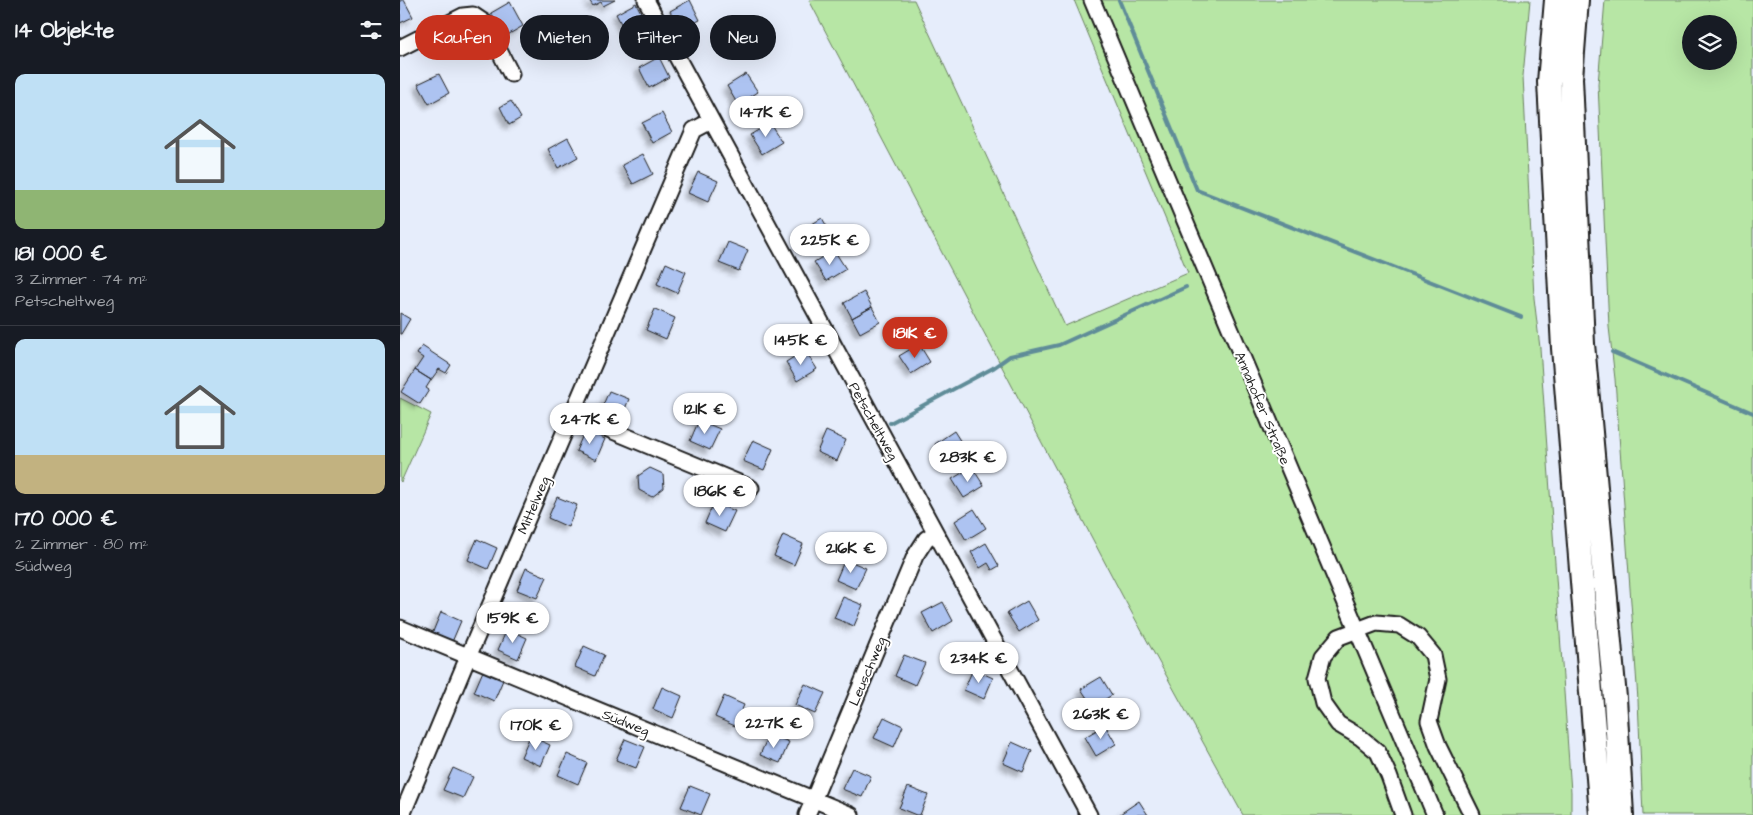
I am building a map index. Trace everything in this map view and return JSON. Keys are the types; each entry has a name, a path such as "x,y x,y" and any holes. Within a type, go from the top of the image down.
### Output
{"highway":[{"path":"1556,0 1549,82 1563,348 1601,815"},
{"path":"1577,0 1571,78 1583,344 1615,698 1622,815"}],"street":[{"name":"Petscheltweg","path":"646,0 1088,815"},
{"name":"Annahofer Straße","path":"1092,0 1434,815"},
{"path":"400,48 463,16 473,15 485,23 511,74"},
{"name":"Mittelweg","path":"402,815 694,130 711,121"},
{"path":"572,414 751,488"},
{"name":"Leuschweg","path":"807,815 915,556 926,539 935,534"},
{"path":"1403,815 1378,752 1360,737 1338,724 1323,703 1317,678 1323,656 1339,638 1376,623 1399,625 1418,637 1433,655 1438,678 1429,721 1438,746 1472,815"},
{"name":"Südweg","path":"400,628 851,815"}],"green space":[{"path":"809,0 914,0 1065,326 1188,273 1074,0 1530,0 1523,76 1534,298 1540,348 1571,792 1571,815 1243,815 1122,595"},
{"path":"1605,0 1753,0 1753,815 1643,815 1638,700 1615,379 1609,327 1598,84"},
{"path":"400,398 431,414 401,482 400,481"}],"building":[{"path":"400,0 404,0 413,17 400,23"},
{"path":"589,0 615,0 603,6 601,2 593,6"},
{"path":"690,0 698,15 672,15 670,11"},
{"path":"510,2 520,20 520,28 510,34 510,15 492,15 491,13"},
{"path":"636,3 642,15 619,15 619,20 616,14"},
{"path":"654,60 660,60 669,77 649,88 639,68"},
{"path":"439,74 449,93 429,104 418,84"},
{"path":"746,74 758,92 738,105 727,86"},
{"path":"511,101 521,118 509,125 500,107"},
{"path":"662,113 672,132 652,143 642,123"},
{"path":"770,123 782,142 762,154 750,135"},
{"path":"568,138 578,157 558,168 548,149"},
{"path":"643,154 653,174 633,184 622,165"},
{"path":"698,172 718,181 708,202 688,193"},
{"path":"822,218 833,237 814,249 802,230"},
{"path":"728,242 748,250 739,271 719,263"},
{"path":"834,250 846,269 826,281 814,262"},
{"path":"666,263 686,272 677,293 657,284"},
{"path":"864,292 872,307 852,318 844,303"},
{"path":"872,307 880,322 860,333 852,318"},
{"path":"655,309 675,318 666,339 646,330"},
{"path":"400,313 410,319 401,334 400,334"},
{"path":"919,344 930,362 911,374 899,356"},
{"path":"422,346 451,365 446,373 439,369 431,380 415,370 423,358 417,354"},
{"path":"805,350 817,369 797,381 786,362"},
{"path":"415,370 431,380 426,388 429,390 420,404 401,392"},
{"path":"609,391 629,399 620,421 600,412"},
{"path":"699,420 720,429 710,450 690,441"},
{"path":"585,430 605,439 596,460 576,451"},
{"path":"826,431 846,440 837,461 817,452"},
{"path":"954,431 966,450 946,462 935,444"},
{"path":"753,440 773,449 764,470 743,461"},
{"path":"972,467 984,486 964,498 952,479"},
{"path":"650,468 663,474 664,488 652,497 639,490 638,476"},
{"path":"557,497 577,505 568,527 548,518"},
{"path":"714,502 735,511 725,532 705,523"},
{"path":"974,509 986,528 966,540 955,521"},
{"path":"783,535 803,544 794,565 774,556"},
{"path":"477,539 497,548 488,569 468,560"},
{"path":"986,543 999,566 992,570 988,563 980,568 971,552"},
{"path":"845,559 866,568 856,589 836,580"},
{"path":"526,568 547,577 537,598 517,590"},
{"path":"843,597 863,605 854,626 834,618"},
{"path":"1027,601 1038,620 1019,632 1007,613"},
{"path":"943,602 953,621 933,633 922,613"},
{"path":"441,612 461,621 452,642 432,634"},
{"path":"507,629 527,638 518,659 498,650"},
{"path":"584,646 604,655 595,676 575,667"},
{"path":"904,655 925,663 915,685 895,676"},
{"path":"973,669 993,678 984,699 964,690"},
{"path":"483,671 503,680 494,701 474,692"},
{"path":"1101,677 1112,695 1093,707 1081,689"},
{"path":"805,684 825,693 815,714 795,705"},
{"path":"662,687 682,696 673,718 653,709"},
{"path":"724,696 744,705 735,726 715,717"},
{"path":"884,717 903,726 894,747 874,738"},
{"path":"1105,725 1116,744 1096,756 1085,737"},
{"path":"769,734 789,742 780,763 760,755"},
{"path":"530,736 550,745 541,766 521,757"},
{"path":"625,739 645,747 636,768 616,760"},
{"path":"1012,742 1032,751 1023,772 1003,763"},
{"path":"567,754 587,763 578,784 558,775"},
{"path":"453,768 473,777 463,798 443,790"},
{"path":"852,768 871,776 862,797 842,789"},
{"path":"690,786 710,794 701,815 681,807"},
{"path":"908,787 928,795 920,815 899,808"},
{"path":"1139,801 1148,815 1120,814"}],"waterway":[{"path":"1119,0 1197,190 1521,317"},
{"path":"890,423 993,368 1010,356 1059,345 1186,287"},
{"path":"1612,352 1753,413"}]}
